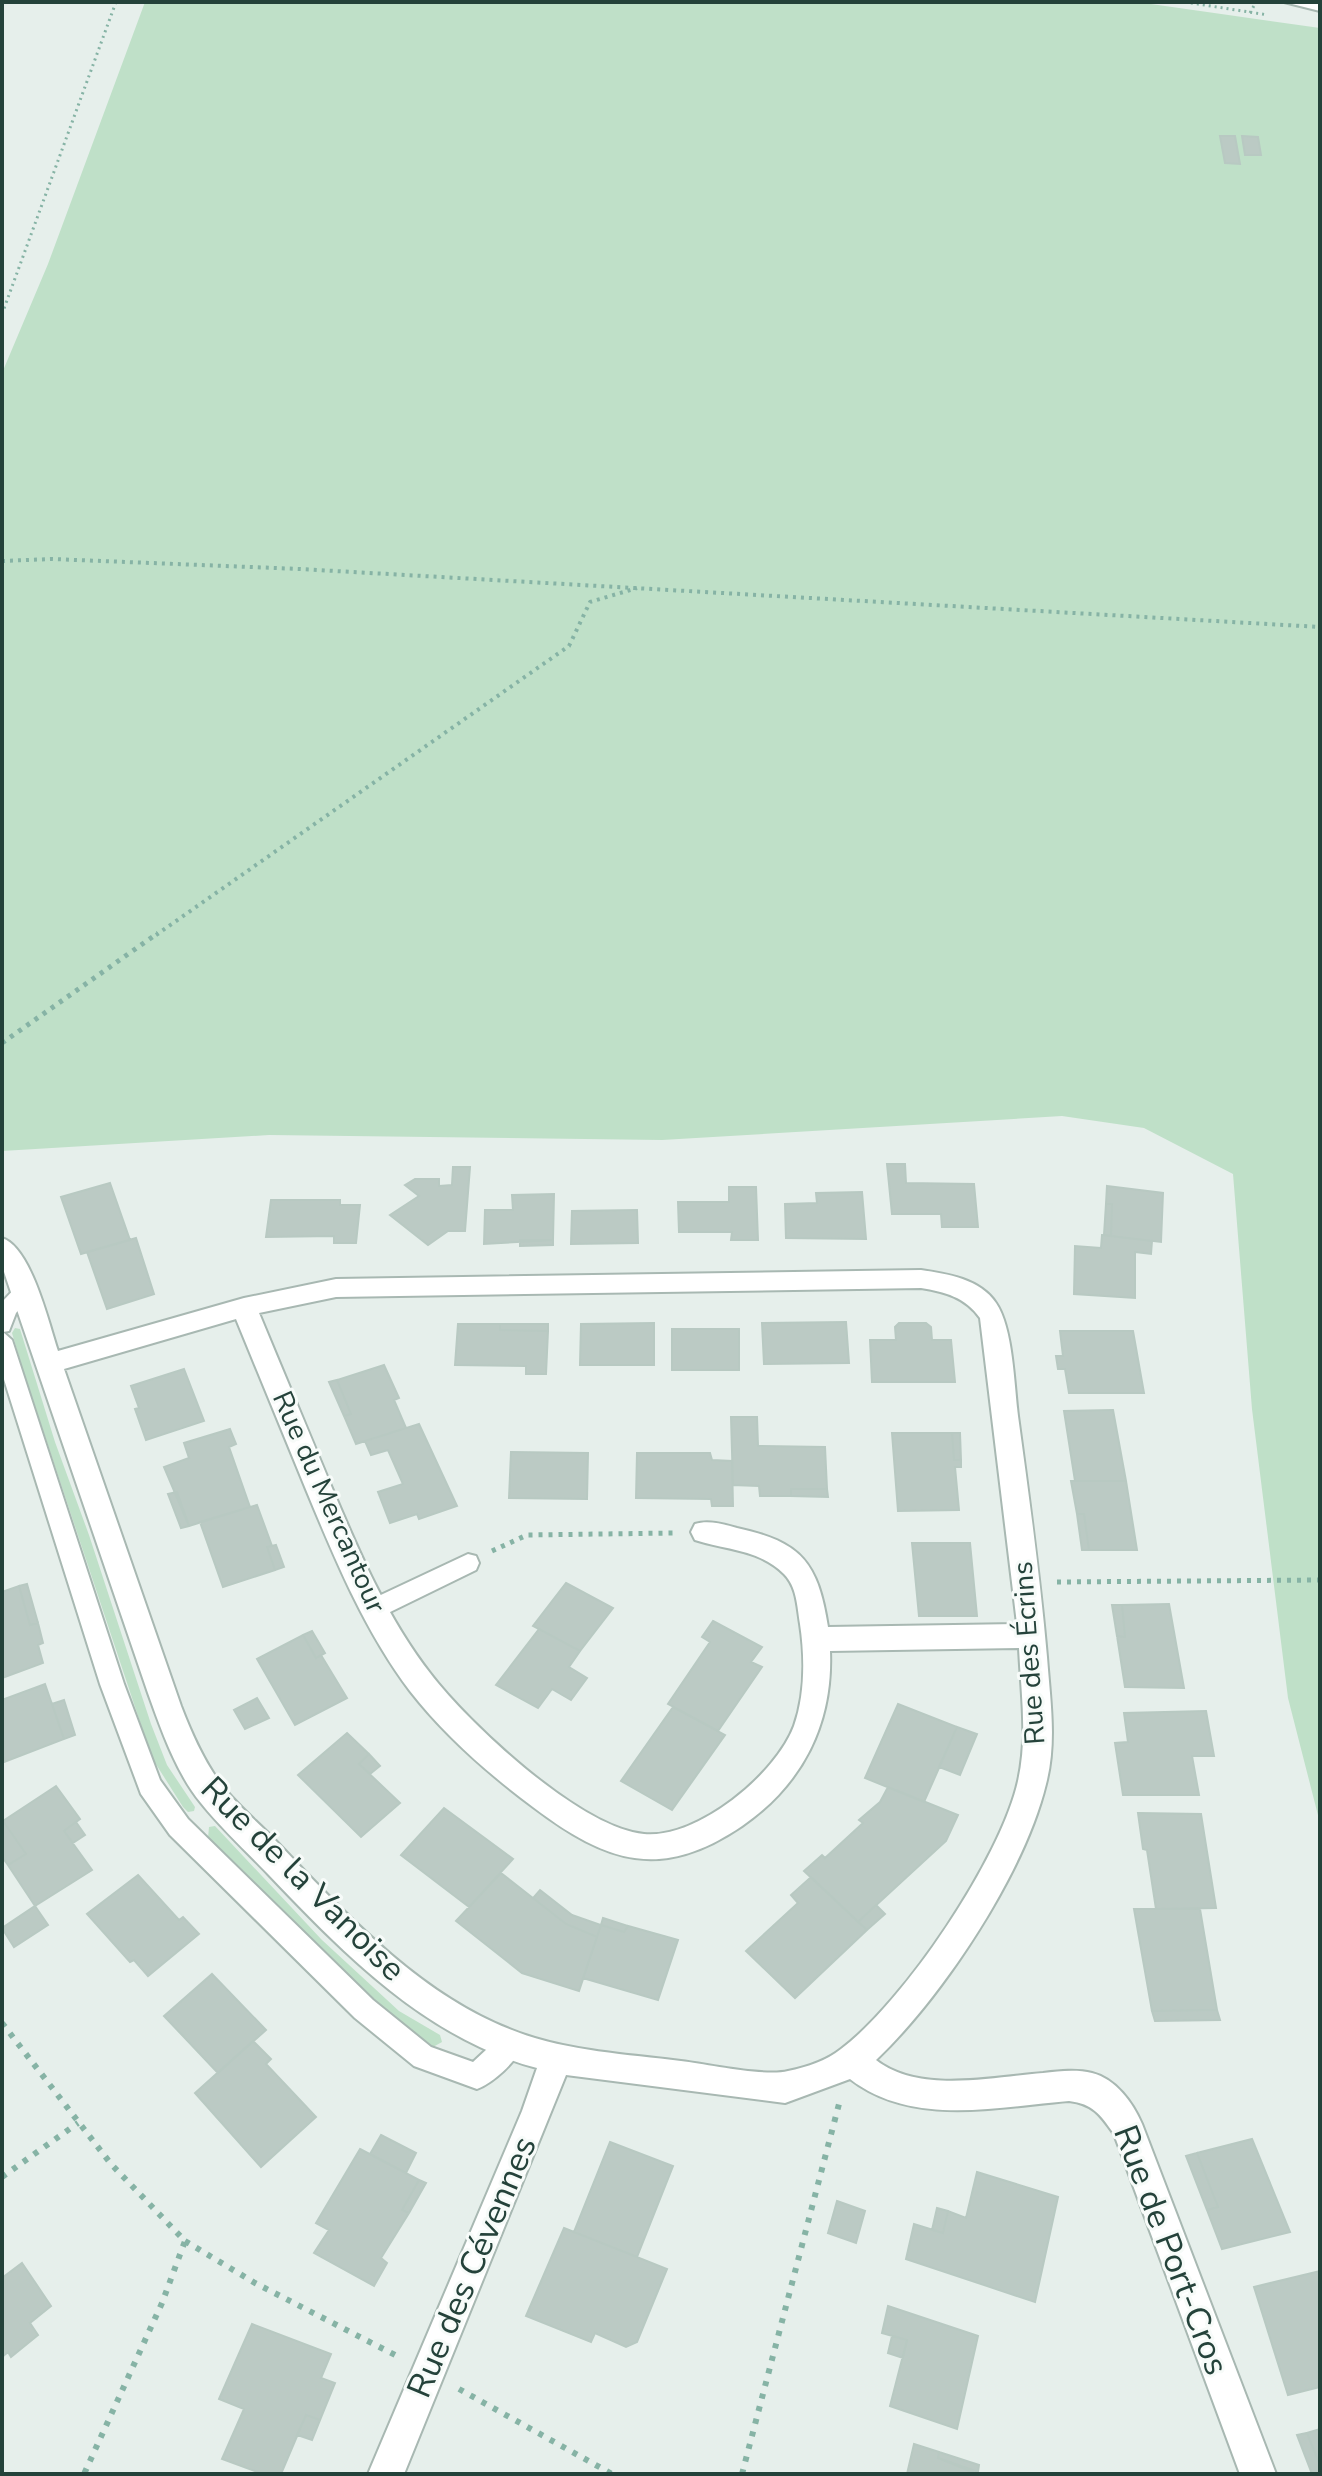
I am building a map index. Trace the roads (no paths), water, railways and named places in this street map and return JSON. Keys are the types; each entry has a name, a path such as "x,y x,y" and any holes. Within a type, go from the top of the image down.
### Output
{"street":[{"path":"1290,2 1320,7"},
{"name":"Rue de la Vanoise","path":"2,1247 10,1255 26,1289 181,1743 210,1793 392,1973 449,2016 510,2045 556,2059 785,2088 817,2078 851,2061"},
{"name":"Rue des Écrins","path":"244,1307 336,1288 921,1279 954,1284 985,1303 992,1317 1026,1582 1037,1753 1017,1825 994,1873 957,1934 909,2001 851,2061"},
{"path":"52,1363 244,1307"},
{"name":"Rue du Mercantour","path":"244,1307 354,1573 376,1608 389,1637 421,1684 479,1746 548,1803 611,1839 644,1848 696,1840 739,1813 777,1776 806,1730 814,1691 816,1639 805,1581 790,1563 768,1547 704,1532"},
{"path":"816,1639 1031,1636"},
{"name":"Rue des Cévennes","path":"386,2474 538,2111 556,2059"},
{"name":"Rue de Port-Cros","path":"851,2061 879,2082 915,2093 959,2095 1069,2086 1092,2088 1109,2100 1126,2124 1258,2474"}],"lane":[{"path":"2,1325 7,1310 26,1289"},
{"path":"2,1340 112,1684 150,1786 179,1827 364,2009 423,2057 477,2076 510,2045"},
{"path":"376,1608 468,1563"}]}
